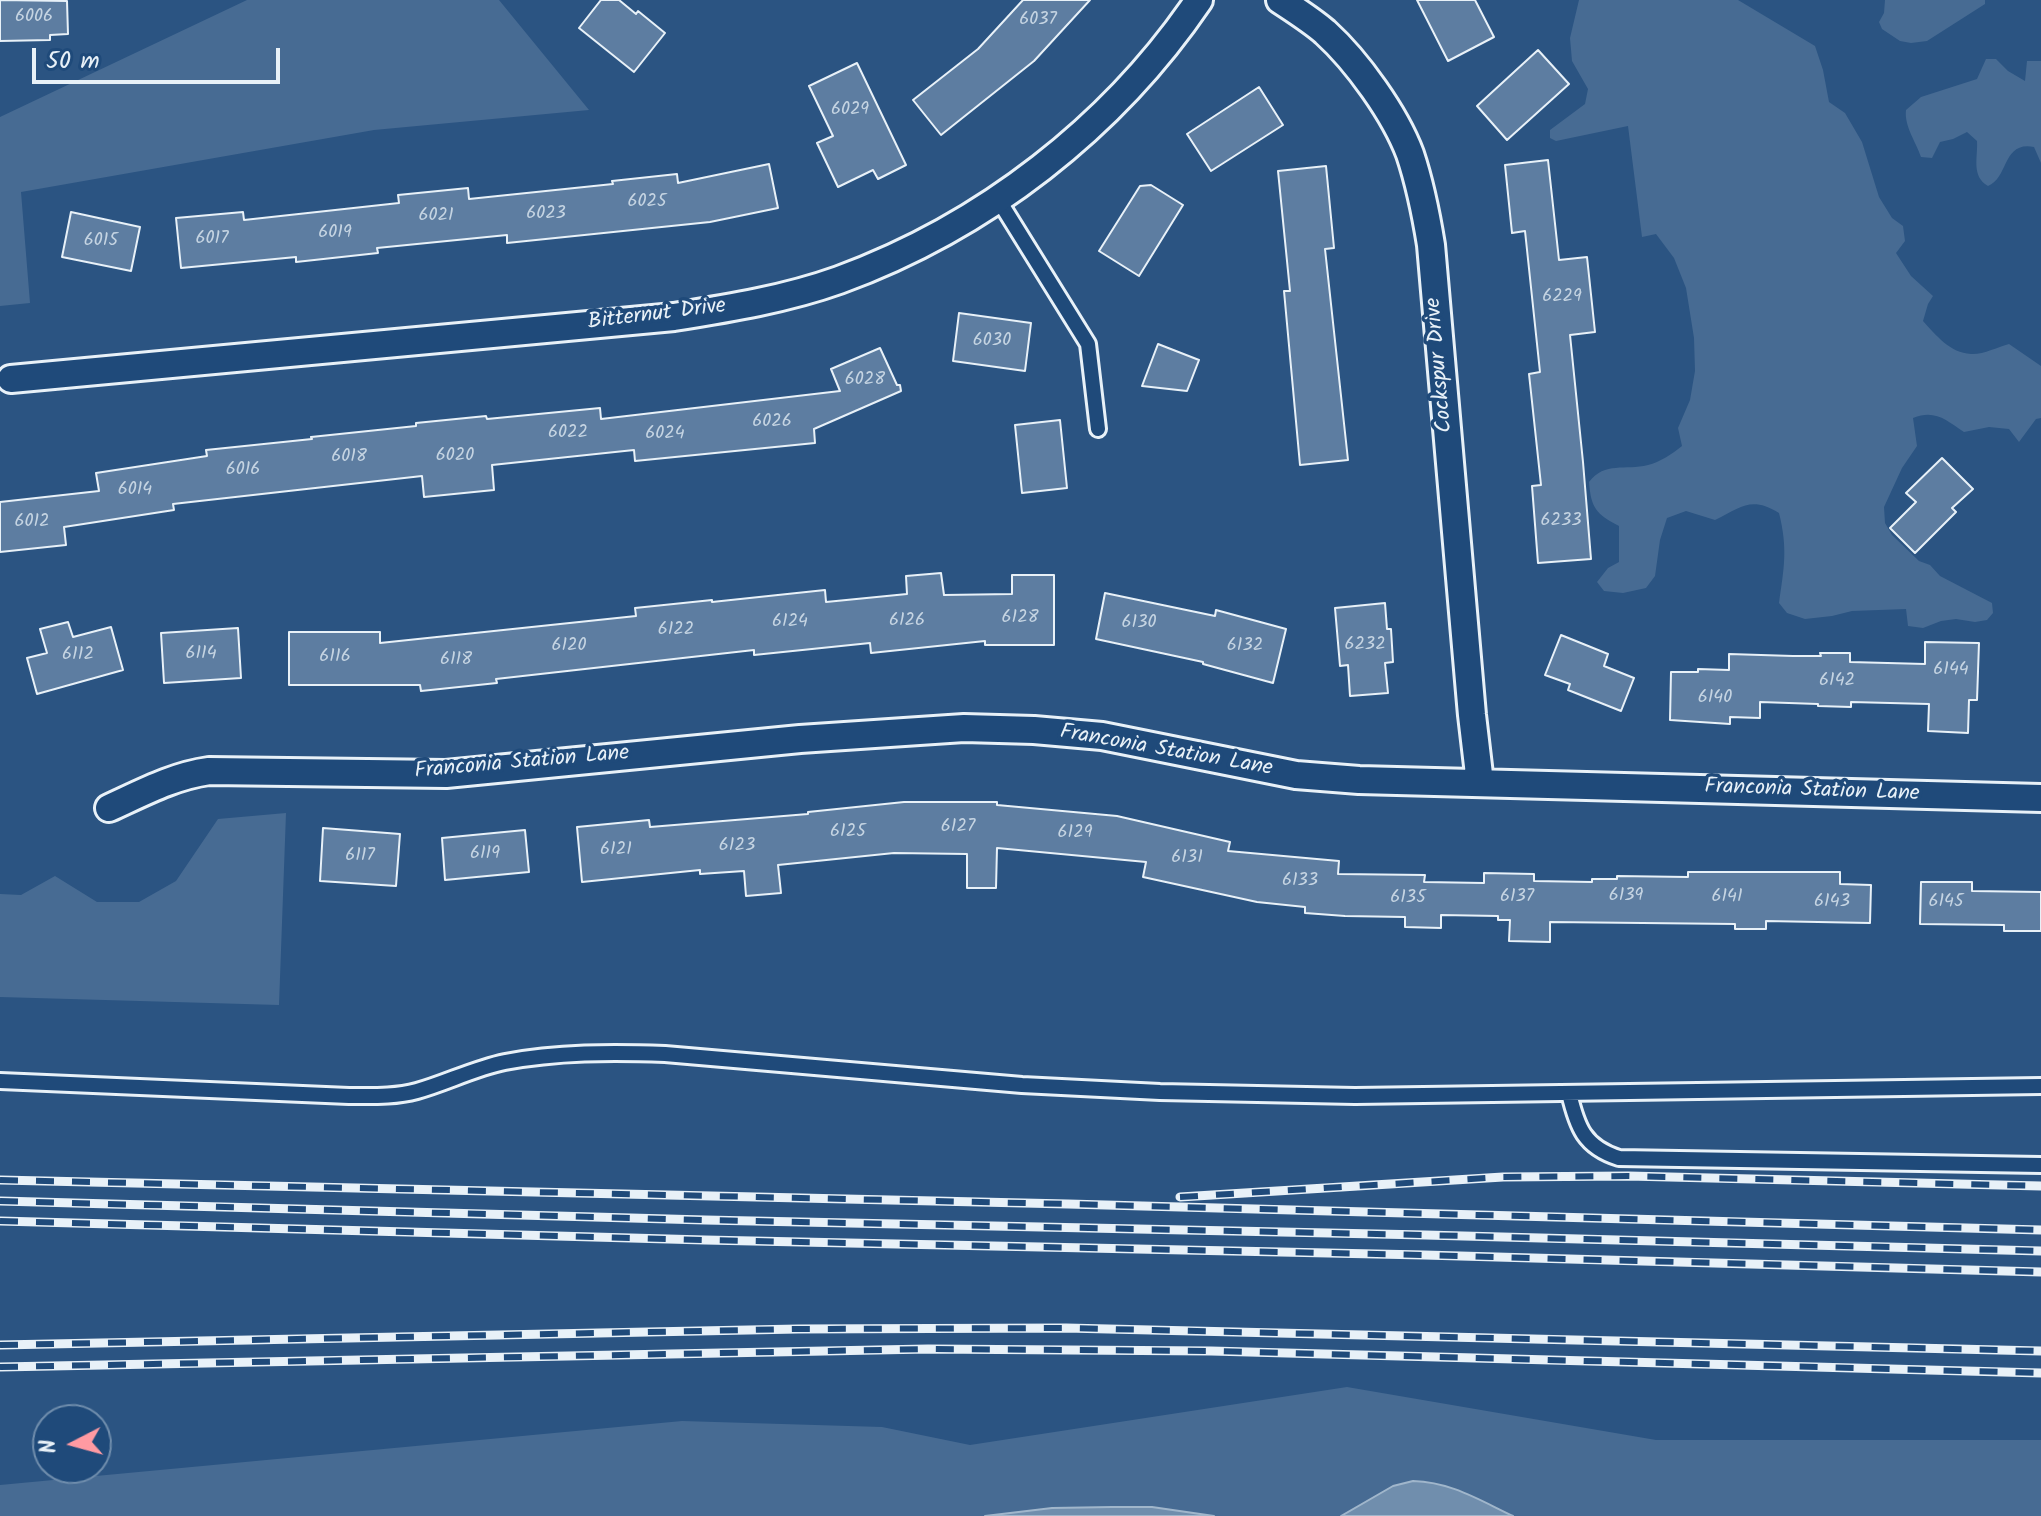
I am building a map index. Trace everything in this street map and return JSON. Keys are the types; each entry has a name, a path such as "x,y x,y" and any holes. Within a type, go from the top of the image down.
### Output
{"street":[{"name":"Bitternut Drive","path":"11,379 674,317 760,303 837,281 901,255 957,225 998,199 1068,145 1142,73 1199,0"},
{"name":"Cockspur Drive","path":"1280,0 1326,33 1358,67 1394,121 1409,153 1425,208 1431,245 1480,783"},
{"name":"Franconia Station Lane","path":"109,808 167,781 209,771 446,774 800,739 964,728 1102,736 1296,775 1359,780 2041,798"}],"lane":[{"path":"998,199 1088,344 1098,429"},
{"path":"0,1081 386,1096 415,1092 504,1062 623,1053 1022,1085 1355,1096 2041,1086"},
{"path":"1569,1093 1575,1120 1584,1135 1602,1153 1619,1158 2041,1165"}],"shaded area":[{"path":"247,0 499,0 589,110 374,130 21,192 30,303 0,306 0,117"},
{"path":"1579,0 1738,0 1815,46 1829,102 1845,113 1862,142 1879,197 1892,218 1903,226 1905,241 1896,253 1911,276 1933,296 1923,321 1944,342 1963,353 1975,354 2009,344 2041,366 2041,418 2036,419 2019,442 2009,429 1989,427 1964,432 1934,415 1913,418 1917,446 1902,468 1884,507 1885,523 1892,535 1919,561 1930,565 1940,576 1992,603 1993,613 1987,620 1956,619 1923,628 1908,626 1906,609 1852,611 1805,619 1787,613 1779,603 1784,548 1779,513 1754,504 1715,520 1686,511 1667,518 1655,576 1646,588 1623,593 1604,591 1597,582 1608,568 1619,562 1619,526 1596,509 1589,482 1595,475 1609,469 1652,464 1682,446 1678,428 1690,400 1695,371 1694,338 1686,288 1674,258 1656,234 1642,237 1628,126 1556,141 1550,138 1550,130 1585,104 1588,89 1572,61 1570,38"},
{"path":"1885,0 1985,0 1985,4 1927,41 1911,43 1900,41 1882,29 1879,22 1884,13"},
{"path":"1986,59 1996,59 2025,81 2027,61 2041,61 2041,163 2034,147 2016,149 2000,176 1988,186 1977,172 1977,141 1967,132 1940,142 1932,158 1921,157 1906,116 1906,110 1921,97 1977,79"},
{"path":"286,813 279,1005 0,997 0,894 21,895 55,876 97,902 139,902 176,881 218,819"},
{"path":"1347,1387 1656,1440 2041,1440 2041,1516 0,1516 0,1485 32,1482 112,1484 112,1474 682,1421 882,1427 970,1445"},
{"path":"1413,1481 1452,1488 1513,1516 1341,1516 1393,1486"},
{"path":"1152,1507 1214,1516 985,1516 1052,1508"}],"building":[{"path":"0,0 67,1 68,34 50,35 50,40 0,41"},
{"path":"601,0 619,0 665,33 634,72 579,28"},
{"path":"1023,0 1090,0 1034,61 941,135 913,100 978,49"},
{"path":"1417,0 1475,0 1494,37 1448,61"},
{"path":"1538,50 1569,84 1507,140 1477,106"},
{"path":"857,63 906,165 878,179 873,170 838,187 817,143 833,136 809,86"},
{"path":"1259,87 1283,125 1211,171 1187,134"},
{"path":"1548,160 1559,260 1587,257 1595,332 1570,335 1591,559 1538,563 1532,486 1541,485 1529,374 1540,372 1525,231 1512,233 1505,165"},
{"path":"769,164 778,208 710,222 507,243 507,235 377,248 378,253 296,262 296,257 181,268 176,218 243,212 244,220 399,203 398,195 468,188 469,199 677,174 678,183"},
{"path":"1326,166 1334,248 1325,249 1348,460 1300,465 1284,291 1290,291 1278,171"},
{"path":"1151,185 1183,205 1139,276 1099,251 1140,186"},
{"path":"71,212 140,227 131,271 62,257"},
{"path":"959,313 1031,323 1025,371 953,361"},
{"path":"1158,344 1199,360 1187,391 1142,386"},
{"path":"880,348 901,391 814,429 815,443 635,461 634,450 492,465 494,490 424,497 422,476 173,504 174,510 64,527 66,545 0,552 0,502 99,491 96,473 207,456 206,450 416,426 416,423 600,408 601,419 840,391 831,369"},
{"path":"1060,420 1067,488 1022,493 1015,425"},
{"path":"1942,458 1973,489 1952,508 1956,512 1915,553 1890,528 1916,502 1906,493"},
{"path":"941,573 944,595 1012,594 1012,575 1054,575 1054,645 985,645 985,641 871,653 870,643 754,655 754,650 496,679 497,683 421,691 420,685 289,685 289,632 380,632 380,643 636,616 635,608 712,600 825,590 826,602 907,594 906,576"},
{"path":"1105,593 1215,616 1216,610 1286,629 1273,683 1203,662 1096,639"},
{"path":"1385,603 1387,629 1391,629 1393,662 1385,663 1388,693 1350,696 1348,665 1340,666 1335,608"},
{"path":"68,622 73,637 111,627 123,670 37,694 27,658 47,653 40,629"},
{"path":"238,628 241,678 164,683 161,633"},
{"path":"1561,635 1608,654 1604,666 1634,678 1621,711 1568,690 1570,684 1545,675"},
{"path":"1925,642 1979,643 1977,700 1969,700 1968,733 1928,731 1929,704 1851,702 1851,707 1760,702 1760,718 1730,717 1730,724 1670,720 1671,672 1729,670 1729,654 1821,656 1820,653 1850,653 1850,662 1925,664"},
{"path":"904,802 997,802 997,805 1117,816 1230,842 1228,851 1339,861 1338,874 1425,875 1424,882 1484,883 1484,873 1534,874 1534,881 1592,882 1592,879 1617,879 1617,876 1688,877 1688,872 1840,872 1840,884 1871,885 1870,923 1766,921 1766,929 1735,929 1735,924 1550,922 1550,942 1509,941 1510,920 1498,920 1498,916 1441,915 1441,928 1405,927 1405,917 1305,913 1305,907 1257,902 1143,877 1146,862 997,848 996,888 967,888 967,854 894,853 778,865 781,893 746,896 744,871 700,874 700,870 582,882 577,827 649,820 650,827 808,814"},
{"path":"323,828 400,834 396,886 320,881"},
{"path":"525,830 529,872 445,880 442,838"},
{"path":"1921,882 1972,882 1972,891 2041,892 2041,931 2004,931 2004,925 1920,924"}],"railway":[{"path":"1180,1197 1503,1177 1628,1176 2041,1186"},
{"path":"0,1180 2041,1230"},
{"path":"0,1201 2041,1251"},
{"path":"0,1221 2041,1272"},
{"path":"0,1345 798,1329 1066,1328 2041,1351"},
{"path":"0,1367 928,1349 1211,1351 2041,1373"}]}
